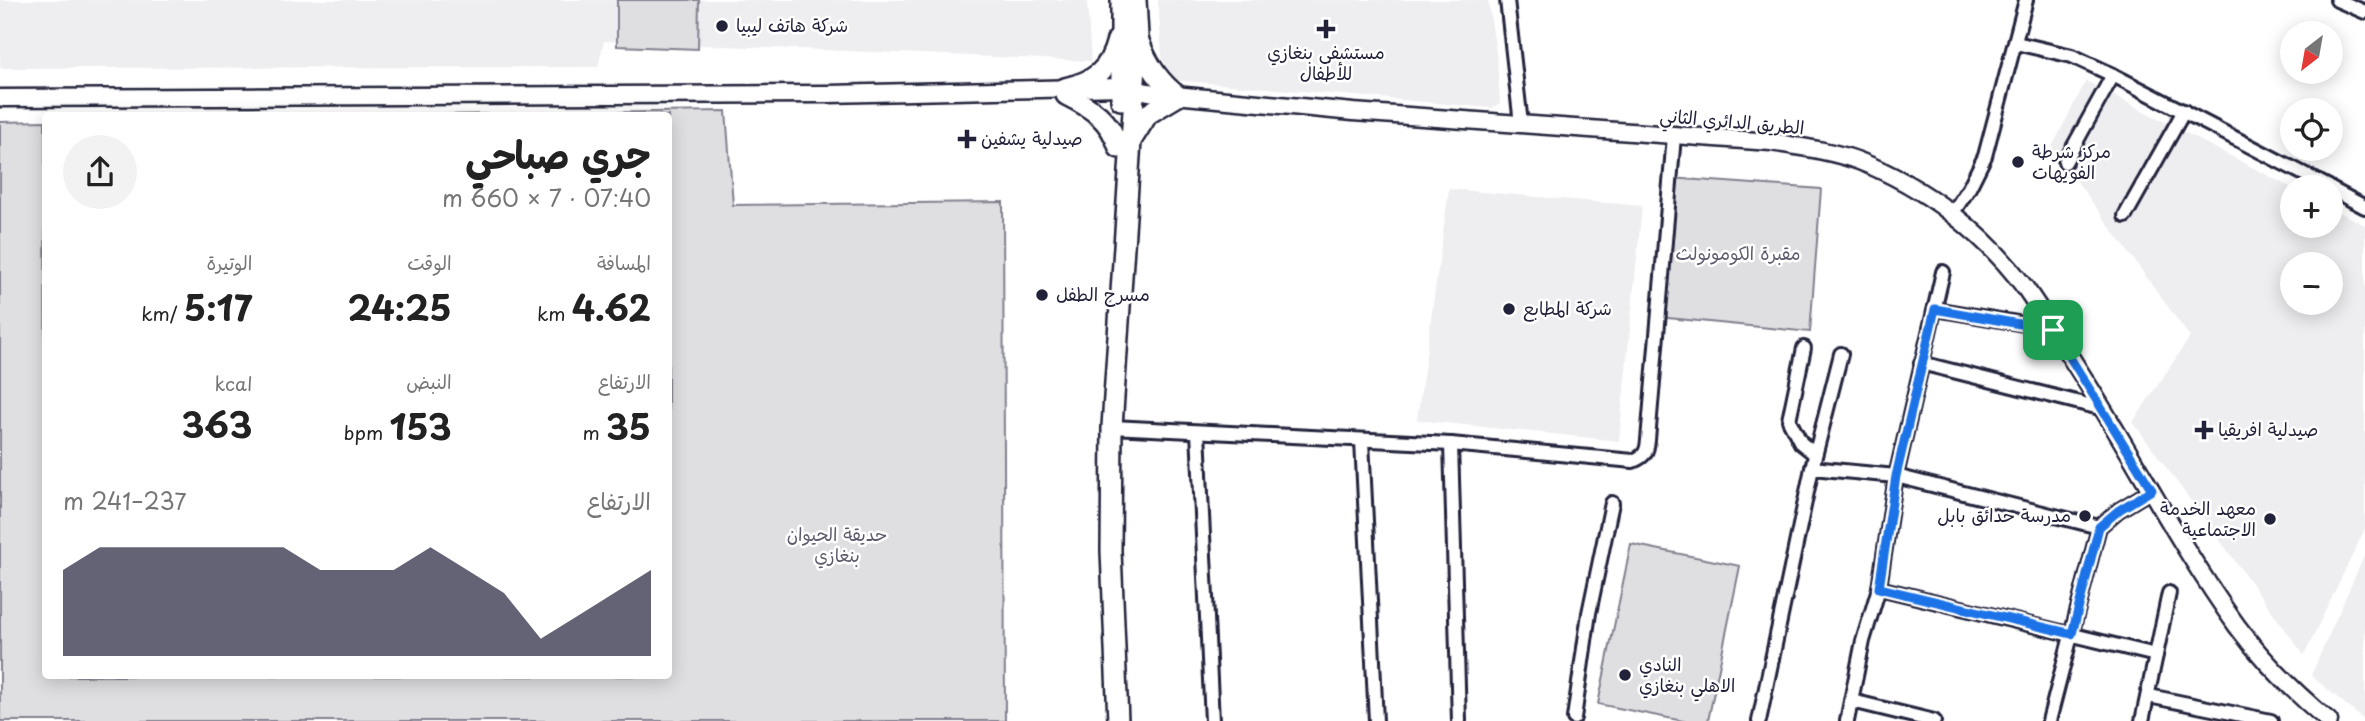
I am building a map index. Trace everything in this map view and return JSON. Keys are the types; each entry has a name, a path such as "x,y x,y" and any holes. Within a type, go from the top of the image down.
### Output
{"highway":[{"path":"1118,721 1111,551 1112,427 1128,92 1138,36 1136,0"},
{"path":"1121,9 1128,92"},
{"path":"1065,91 1084,84 1102,71 1114,52 1121,9"},
{"path":"1107,721 1102,583 1102,460 1125,145 1148,114 1178,96 1153,69 1138,36"},
{"path":"1065,91 1096,111 1125,145"}],"main road":[{"name":"الطريق الدائري الثاني","path":"6,103 912,103 1065,91 1128,92 1772,142 1814,149 1858,161 1895,178 1952,214 2003,261 2025,288 2104,409 2238,627 2264,659 2329,721"}],"street":[{"path":"1507,0 1521,124"},
{"path":"1952,214 1985,156 2026,0"},
{"path":"2337,0 2365,12"},
{"path":"2016,43 2072,56 2305,175"},
{"path":"2065,162 2113,75"},
{"path":"2125,216 2184,111"},
{"path":"1112,427 1451,444 1633,461 1642,457 1647,452 1674,136"},
{"path":"2343,195 2365,207"},
{"path":"1847,721 1863,641 1879,588 1896,476 1943,272"},
{"path":"1935,309 2053,330"},
{"path":"1804,348 1789,419 1801,443 1815,454"},
{"path":"1759,721 1815,454 1840,354"},
{"path":"1921,363 2104,409"},
{"path":"1198,432 1213,721"},
{"path":"1362,441 1376,721"},
{"path":"1451,444 1459,721"},
{"path":"1812,468 1896,476 2099,527"},
{"path":"2049,721 2099,527 2119,510 2152,490"},
{"path":"1574,720 1589,613 1612,503"},
{"path":"1879,588 2156,655"},
{"path":"2142,721 2169,593"},
{"path":"2149,696 2271,721"},
{"path":"1852,701 1934,721"}],"shaded area":[{"path":"0,0 1087,0 1091,61 604,41 598,67 0,68"},
{"name":"مستشفى بنغازي للأطفال","path":"1158,0 1488,0 1497,59 1500,103 1492,108 1174,80 1162,58"},
{"path":"2086,81 2280,182 2280,238 2343,238 2343,214 2365,225 2365,529 2304,655 2133,422 2190,337 2052,147"},
{"path":"1449,189 1642,206 1619,441 1417,420"},
{"path":"2365,554 2365,721 2311,675"}],"green space":[{"path":"617,0 699,0 698,49 617,46"},
{"name":"حديقة الحيوان بنغازي","path":"726,111 733,205 1003,202 1005,721 0,721 0,122 42,121 42,679 672,679 672,112 653,112"},
{"name":"مقبرة الكومونولث","path":"1670,178 1821,189 1810,332 1658,317"},
{"path":"1631,544 1740,566 1708,721 1683,721 1598,704"}],"place":[{"name":"شركة هاتف ليبيا","path":"722,26"},
{"name":"مستشفى بنغازي للأطفال","path":"1326,29"},
{"name":"صيدلية يشفين","path":"967,139"},
{"name":"مركز شرطة الفويهات","path":"2018,162"},
{"name":"مسرح الطفل","path":"1042,295"},
{"name":"شركة المطابع","path":"1509,309"},
{"name":"صيدلية افريقيا","path":"2204,430"},
{"name":"مدرسة حدائق بابل","path":"2085,516"},
{"name":"معهد الخدمة الاجتماعية","path":"2270,519"},
{"name":"النادي الاهلي بنغازي","path":"1625,675"}],"route":[{"path":"1935,309 2053,330 2152,490 2119,510 2099,527 2072,634 1879,588 1896,476 1935,309"}]}
